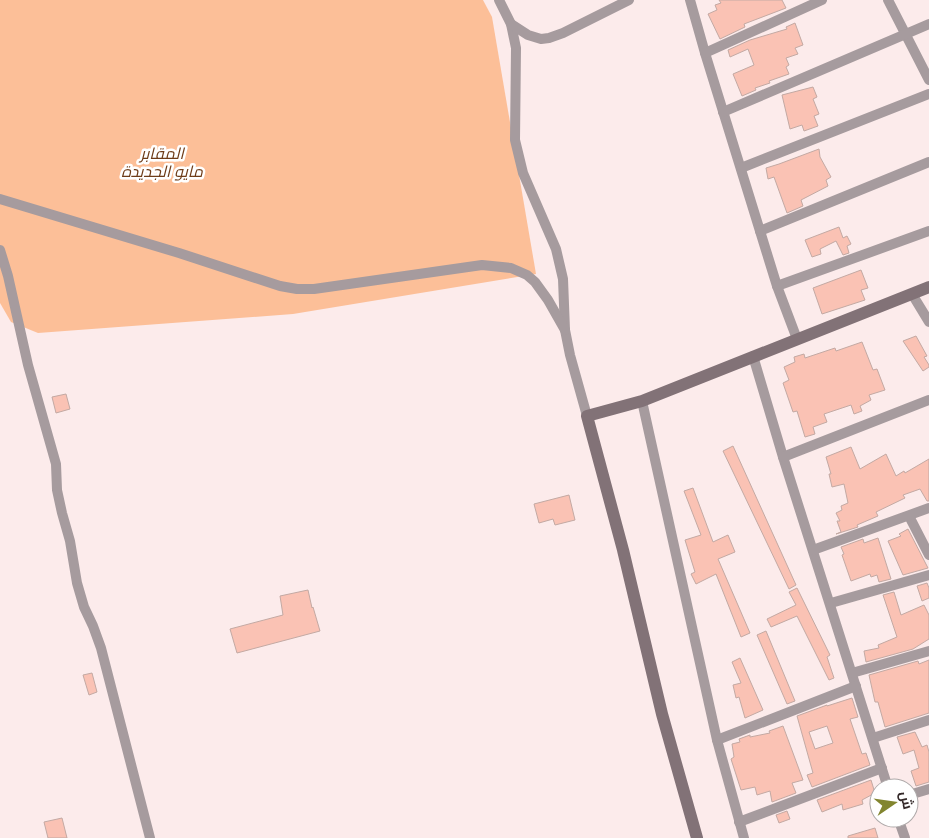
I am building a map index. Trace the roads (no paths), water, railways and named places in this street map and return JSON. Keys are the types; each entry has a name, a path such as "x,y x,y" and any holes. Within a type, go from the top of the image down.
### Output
{"street":[{"path":"499,0 511,24 516,48 515,140 523,172 556,249 563,279 565,330 570,355 623,550 662,714 696,838"},
{"path":"511,24 528,35 549,38 563,33 628,0"},
{"path":"690,0 777,286 797,339"},
{"path":"705,53 822,0"},
{"path":"888,0 929,80"},
{"path":"723,112 929,24"},
{"path":"740,168 929,94"},
{"path":"760,231 929,162"},
{"path":"0,199 179,253 280,286 297,289 314,289 482,265 511,268 527,275 535,282 565,330"},
{"path":"777,286 929,231"},
{"path":"0,250 8,276 28,365 56,464 57,490 84,607 100,648 150,838"},
{"path":"587,416 642,401 929,287"},
{"path":"912,294 929,322"},
{"path":"753,356 783,457 885,778"},
{"path":"783,457 929,400"},
{"path":"642,401 717,740 744,838"},
{"path":"813,550 929,508"},
{"path":"909,516 929,554"},
{"path":"830,603 929,576"},
{"path":"852,673 929,651"},
{"path":"717,740 856,686"},
{"path":"872,738 929,720"},
{"path":"739,822 882,768"}],"park label":[{"name":"المقابر مايو الجديدة","path":"162,162"}]}
